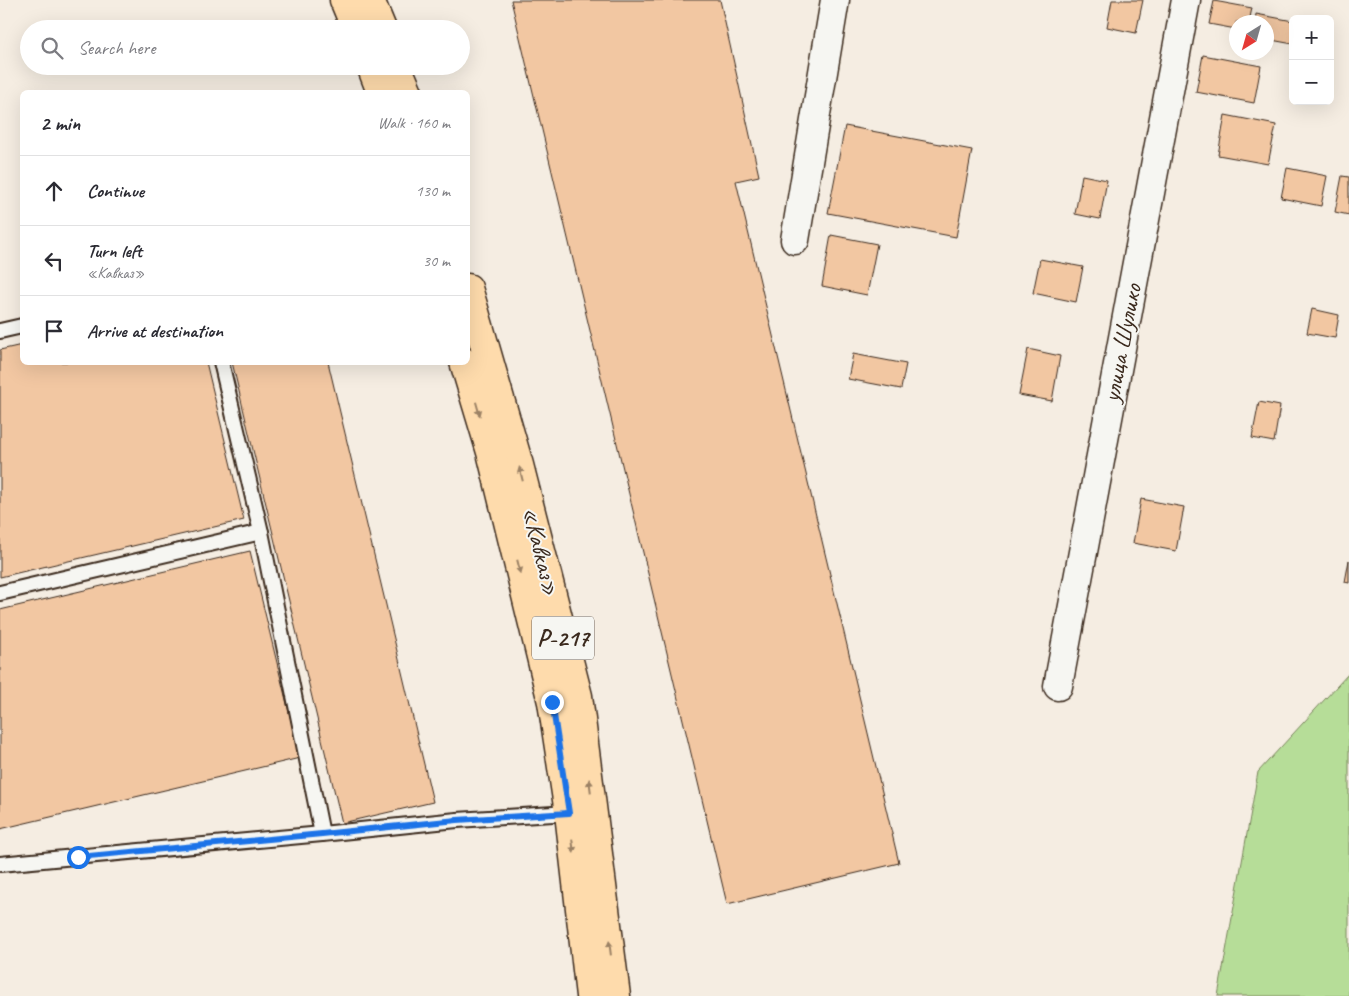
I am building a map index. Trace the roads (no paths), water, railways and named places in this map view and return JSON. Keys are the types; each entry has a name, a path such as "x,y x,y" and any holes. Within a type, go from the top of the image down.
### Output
{"main road":[{"path":"344,0 352,20"},
{"path":"370,0 378,20"},
{"path":"374,75 380,90"},
{"path":"401,75 407,90"},
{"name":"«Кавказ»","path":"470,295 519,465 578,696 616,996"},
{"name":"«Кавказ»","path":"465,365 490,452 552,702 569,813 590,996"}],"street":[{"path":"795,240 835,0"},
{"name":"улица Шулико","path":"1058,686 1186,0"}],"lane":[{"path":"0,331 20,326"},
{"path":"222,365 261,532 322,834"},
{"path":"0,593 261,532"},
{"path":"0,864 457,820 569,813"}]}
